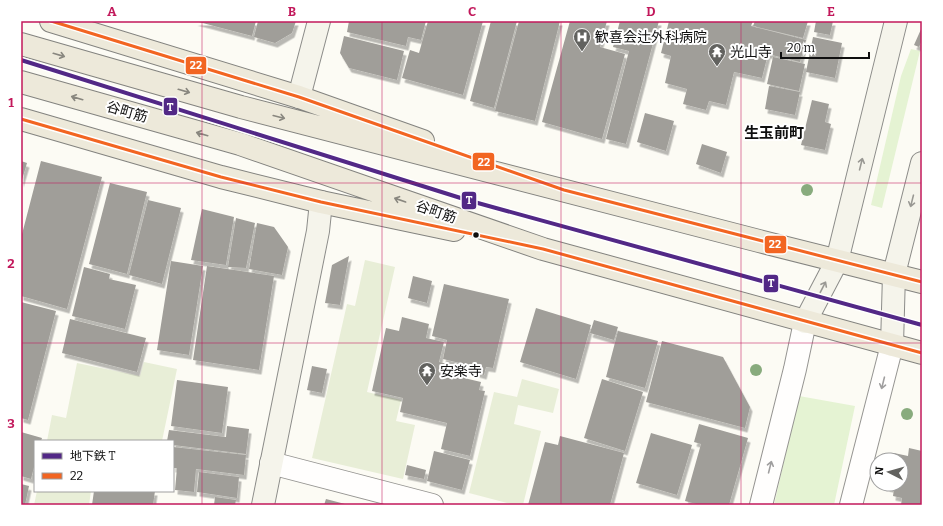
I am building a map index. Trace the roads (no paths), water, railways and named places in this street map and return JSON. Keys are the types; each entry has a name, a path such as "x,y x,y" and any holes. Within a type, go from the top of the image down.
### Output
{"main road":[{"path":"51,21 299,97 564,190"},
{"path":"21,44 241,107 922,282"},
{"name":"谷町筋","path":"21,82 240,144 543,249 922,353"},
{"path":"21,119 221,177 321,202 543,249"}],"street":[{"path":"299,97 318,21"},
{"path":"761,505 795,369 805,322 837,261 896,21"},
{"path":"851,505 892,345 894,274 922,163"},
{"path":"263,505 318,231 321,202"},
{"path":"271,463 432,505"}],"metro line":[{"name":"T","path":"21,60 467,200 922,325"}],"place":[{"name":"歓喜会辻外科病院","path":"582,52"},
{"name":"光山寺","path":"717,67"},
{"name":"安楽寺","path":"427,386"}],"district":[{"name":"生玉前町","path":"774,133"}]}
